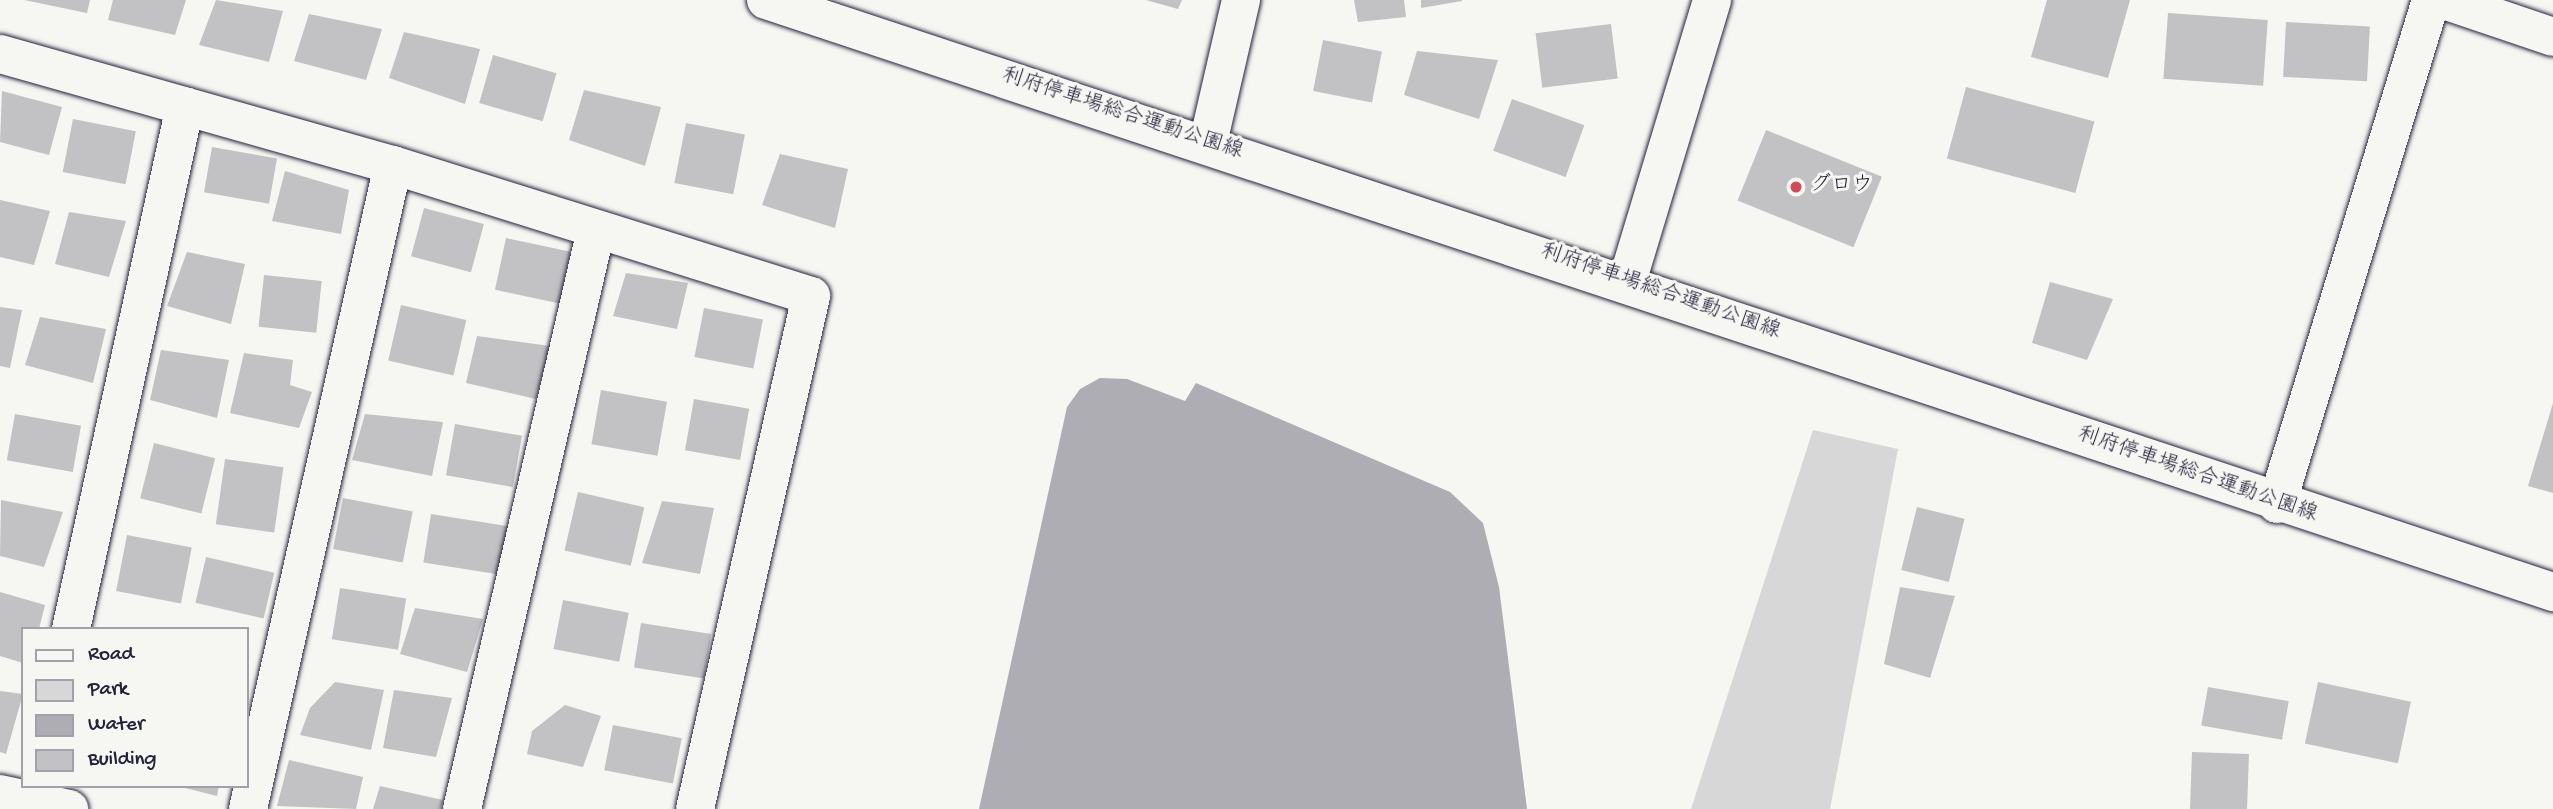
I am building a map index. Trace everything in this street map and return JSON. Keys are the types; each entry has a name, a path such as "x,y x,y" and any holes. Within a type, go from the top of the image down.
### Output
{"street":[{"name":"利府停車場総合運動公園線","path":"766,0 1627,282 2277,504 2553,592"},
{"path":"1208,143 1241,0"},
{"path":"1627,282 1712,0"},
{"path":"2277,504 2431,0"},
{"path":"2444,0 2553,37"},
{"path":"0,54 393,165 811,296 695,809"},
{"path":"71,627 185,106"},
{"path":"248,809 393,165"},
{"path":"463,809 596,230"}],"green space":[{"path":"1813,430 1898,449 1830,809 1691,809"}],"water":[{"path":"1100,378 1127,379 1185,401 1196,383 1450,492 1483,523 1499,587 1527,809 979,809 1067,407 1080,389"}],"building":[{"path":"24,0 90,0 87,13"},
{"path":"113,0 186,0 175,35 108,20"},
{"path":"216,0 283,11 269,62 199,45"},
{"path":"1146,0 1182,0 1178,9"},
{"path":"1354,0 1404,0 1406,17 1358,22"},
{"path":"1421,0 1462,0 1462,1 1421,8"},
{"path":"2047,0 2130,0 2108,78 2031,57"},
{"path":"2168,13 2268,20 2263,86 2163,79"},
{"path":"309,14 382,29 366,80 294,61"},
{"path":"2286,22 2370,26 2367,81 2283,77"},
{"path":"1611,24 1618,79 1542,88 1536,33"},
{"path":"404,32 480,49 465,104 389,78"},
{"path":"1323,40 1382,51 1372,102 1313,91"},
{"path":"1417,51 1498,60 1479,119 1404,95"},
{"path":"493,55 556,73 543,121 479,103"},
{"path":"1966,87 2094,121 2075,193 1947,158"},
{"path":"584,90 661,107 645,166 569,140"},
{"path":"2,91 62,107 49,155 0,142"},
{"path":"1512,99 1584,125 1566,177 1493,151"},
{"path":"73,119 136,131 126,184 63,172"},
{"path":"686,123 745,134 733,194 674,183"},
{"path":"1766,130 1882,177 1853,247 1738,200"},
{"path":"212,147 277,158 269,204 204,192"},
{"path":"780,154 848,169 835,228 762,205"},
{"path":"285,171 349,190 341,234 272,221"},
{"path":"0,200 50,211 34,265 0,257"},
{"path":"424,208 484,224 471,272 411,256"},
{"path":"69,212 126,221 109,277 55,264"},
{"path":"506,238 571,252 560,304 495,290"},
{"path":"187,252 245,264 231,324 167,306"},
{"path":"626,273 688,283 677,329 613,316"},
{"path":"264,275 322,281 316,333 259,327"},
{"path":"2050,282 2113,299 2087,360 2032,343"},
{"path":"401,305 466,320 453,376 388,361"},
{"path":"0,307 22,310 10,368 0,366"},
{"path":"704,308 763,319 753,369 694,357"},
{"path":"40,317 106,329 93,383 25,365"},
{"path":"477,336 550,346 536,399 466,383"},
{"path":"161,350 229,360 217,418 150,400"},
{"path":"244,353 293,360 290,385 312,392 299,428 230,413"},
{"path":"601,390 667,402 657,456 591,444"},
{"path":"694,399 749,409 740,460 685,450"},
{"path":"2553,403 2553,493 2528,486"},
{"path":"15,414 81,426 73,472 7,460"},
{"path":"365,414 443,422 432,476 352,460"},
{"path":"455,424 522,436 513,487 446,475"},
{"path":"154,443 215,458 201,514 140,498"},
{"path":"225,459 283,467 274,533 216,524"},
{"path":"578,492 644,507 631,566 565,550"},
{"path":"343,498 413,512 403,563 333,549"},
{"path":"1,500 63,512 44,567 0,556"},
{"path":"662,501 714,508 700,574 642,563"},
{"path":"1917,507 1965,519 1949,582 1901,570"},
{"path":"431,514 510,527 502,575 423,562"},
{"path":"127,535 192,548 181,604 116,591"},
{"path":"206,557 274,573 264,619 195,603"},
{"path":"1900,587 1955,596 1930,678 1884,664"},
{"path":"340,588 406,598 398,650 332,639"},
{"path":"0,592 45,605 40,627 21,627 21,662 0,656"},
{"path":"563,600 629,613 619,662 553,649"},
{"path":"415,608 483,619 467,672 400,654"},
{"path":"641,623 711,634 704,679 634,667"},
{"path":"335,682 384,690 371,750 300,735 310,708"},
{"path":"2318,682 2411,702 2398,763 2305,744"},
{"path":"2208,687 2289,701 2282,740 2201,725"},
{"path":"394,690 452,698 436,757 383,748"},
{"path":"0,691 21,694 6,754 0,752"},
{"path":"565,705 601,716 583,767 527,754 532,731"},
{"path":"613,725 682,738 673,784 604,770"},
{"path":"2192,752 2249,754 2247,809 2190,809"},
{"path":"289,760 363,777 356,809 277,806"},
{"path":"380,786 443,800 441,809 373,809"},
{"path":"185,788 219,788 217,796"}],"place":[{"name":"グロウ","path":"1796,187"}]}
